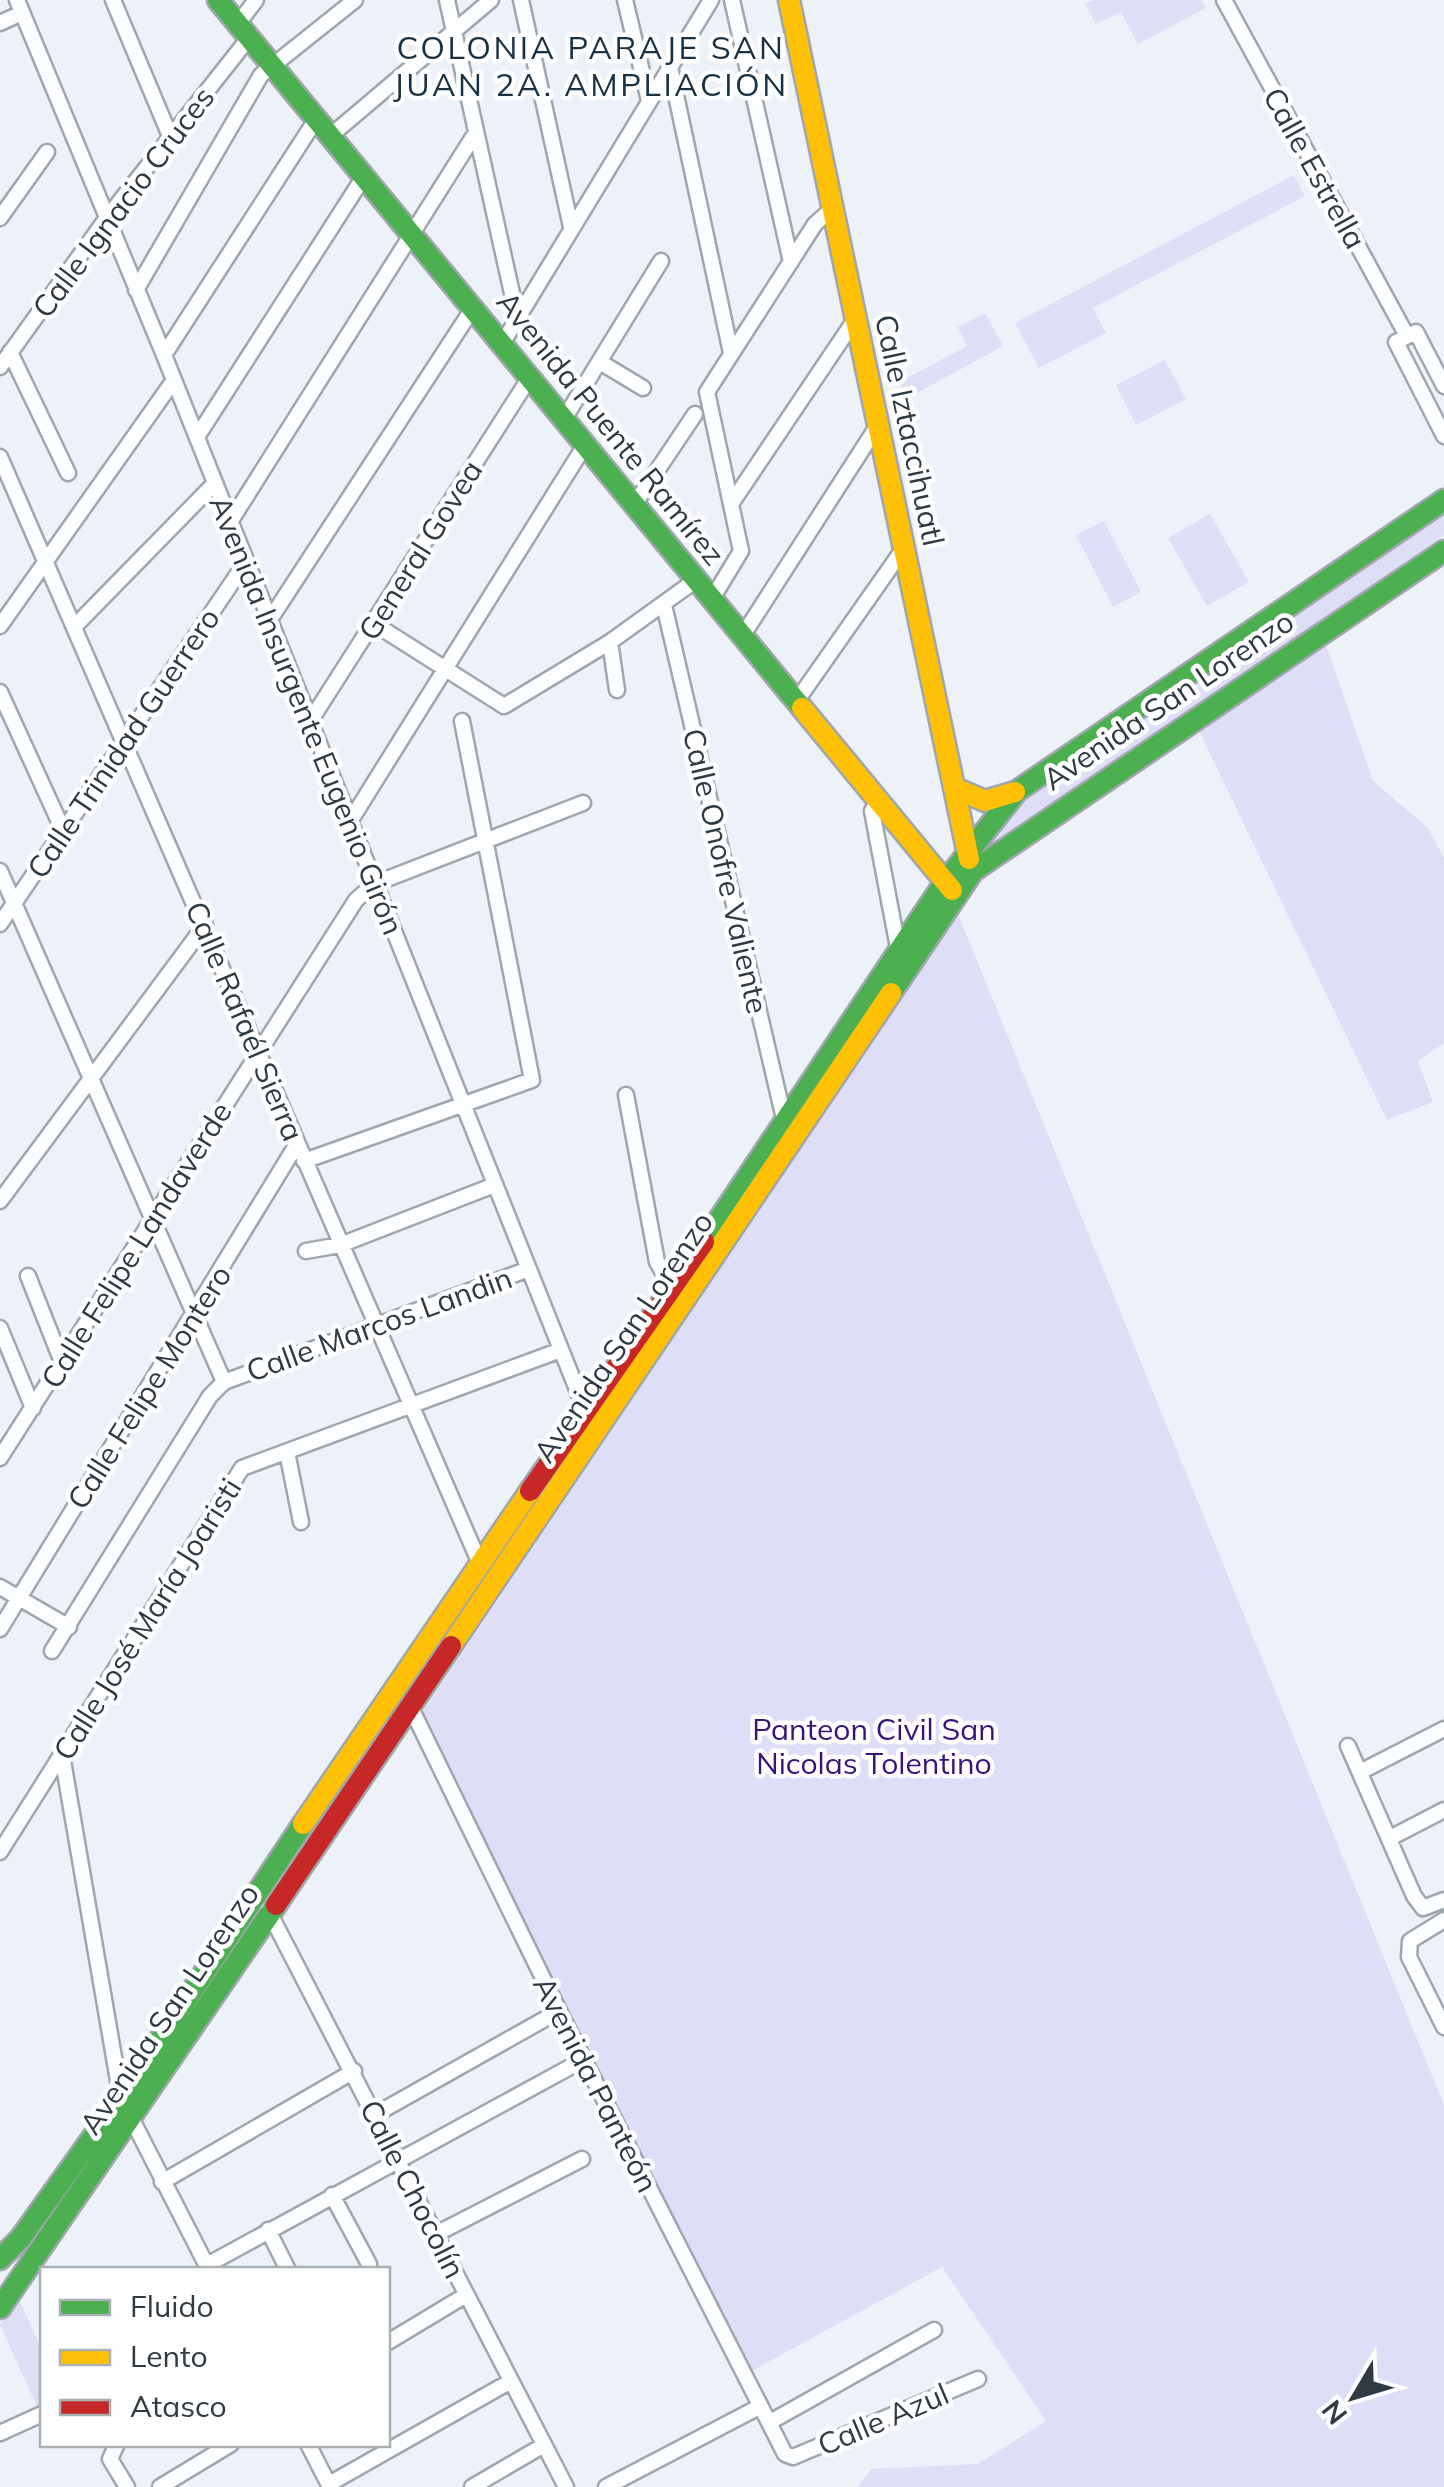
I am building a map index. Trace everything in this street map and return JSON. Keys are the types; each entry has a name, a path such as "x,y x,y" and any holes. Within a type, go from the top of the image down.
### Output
{"main road":[{"name":"Avenida Puente Ramírez","path":"218,0 951,888"},
{"name":"Calle Iztaccihuatl","path":"789,0 958,788 970,863"},
{"name":"Avenida San Lorenzo","path":"0,2259 20,2239 120,2098 227,1959 270,1914 410,1706 487,1574 1017,791 1444,500"},
{"name":"Avenida San Lorenzo","path":"970,863 1444,550"},
{"path":"958,788 971,800 984,802 1017,791"},
{"name":"Avenida San Lorenzo","path":"592,1420 672,1288 791,1127"},
{"name":"Avenida San Lorenzo","path":"0,2308 130,2122 227,1959 258,1892 432,1630 487,1574"}],"street":[{"path":"112,0 170,136"},
{"name":"Calle Ignacio Cruces","path":"0,367 170,136 242,32 256,0"},
{"path":"136,290 262,75 354,0"},
{"path":"446,0 517,316"},
{"path":"164,355 322,129 455,32 491,0"},
{"path":"522,0 571,227"},
{"path":"625,0 649,101"},
{"path":"502,344 711,0"},
{"path":"732,0 790,262"},
{"name":"Calle Estrella","path":"1226,1 1406,336 1444,436"},
{"path":"0,24 19,7"},
{"name":"Avenida Insurgente Eugenio Girón","path":"19,7 197,437 558,1351 592,1420"},
{"path":"670,67 732,353"},
{"path":"230,522 474,137"},
{"path":"0,218 47,152"},
{"path":"197,437 363,178"},
{"path":"712,599 740,550 707,392 815,224 832,209"},
{"path":"564,419 661,261"},
{"path":"269,621 474,308"},
{"path":"732,501 856,318"},
{"name":"Calle Estrella","path":"1406,336 1444,386"},
{"path":"10,352 68,473"},
{"path":"600,362 643,388"},
{"name":"General Govea","path":"309,723 530,377"},
{"path":"1,619 174,380"},
{"path":"634,505 696,414"},
{"path":"744,635 878,425"},
{"path":"349,824 585,445"},
{"name":"Calle Rafaél Sierra","path":"0,457 48,559 410,1409 487,1574"},
{"path":"76,625 215,483"},
{"path":"798,699 904,548"},
{"name":"Calle Trinidad Guerrero","path":"0,924 246,562"},
{"path":"373,624 504,706 610,642 696,580"},
{"name":"Calle Onofre Valiente","path":"664,604 791,1127"},
{"path":"610,642 617,690"},
{"path":"0,692 62,828"},
{"path":"304,1161 532,1080 462,721"},
{"path":"879,798 872,812 905,958"},
{"name":"Calle Felipe Landaverde","path":"0,1458 356,900 374,884 583,803"},
{"path":"0,871 224,1382"},
{"path":"0,1201 205,925"},
{"path":"626,1096 658,1262 672,1288"},
{"name":"Calle Felipe Montero","path":"0,1629 296,1144"},
{"path":"306,1251 340,1245 492,1186"},
{"name":"Calle Marcos Landin","path":"52,1651 210,1396 224,1382 526,1270"},
{"path":"28,1276 62,1362"},
{"path":"0,1328 33,1408"},
{"name":"Calle José María Joaristi","path":"0,1852 242,1468 410,1409 558,1351"},
{"path":"287,1452 301,1522"},
{"path":"0,1586 69,1628"},
{"name":"Avenida Panteón","path":"410,1706 583,2060 788,2457"},
{"path":"1360,1772 1444,1730"},
{"path":"1348,1746 1423,1908 1444,1900"},
{"path":"62,1754 120,2098 208,2267 398,2157 583,2060"},
{"path":"1390,1838 1444,1810"},
{"name":"Calle Chocolín","path":"258,1892 566,2487"},
{"path":"1444,1920 1410,1940 1409,1957 1444,2027"},
{"path":"376,2114 559,2011"},
{"path":"162,2182 354,2071"},
{"path":"436,2234 582,2159"},
{"path":"332,2195 370,2264"},
{"path":"268,2230 286,2267"},
{"path":"390,2341 466,2295"},
{"path":"770,2422 934,2330"},
{"name":"Calle Azul","path":"788,2457 978,2379"},
{"path":"310,2447 329,2485 511,2381"},
{"path":"606,2487 759,2407"},
{"path":"0,2433 40,2415"},
{"path":"472,2487 544,2445"},
{"path":"116,2447 110,2459 127,2487"},
{"path":"160,2487 227,2447"}],"green space":[{"path":"1094,0 1201,0 1206,8 1138,44 1121,12 1096,24 1085,4"},
{"path":"1294,175 1305,196 1093,308 1106,333 1039,368 1015,323"},
{"path":"985,313 1003,346 904,400 900,382 967,346 958,327"},
{"path":"1165,360 1186,399 1136,425 1116,385"},
{"path":"1444,506 1444,535 997,847 985,845 994,815"},
{"path":"1210,514 1249,582 1207,606 1168,538"},
{"path":"1104,521 1141,592 1113,607 1076,535"},
{"path":"1323,636 1373,781 1428,828 1444,858 1444,1043 1418,1061 1433,1102 1387,1120 1197,727"},
{"name":"Panteon Civil San Nicolas Tolentino","path":"958,914 1444,2105 1444,2487 858,2487 871,2469 978,2464 1046,2421 942,2267 748,2373 422,1713"},
{"path":"18,2298 40,2345 40,2413 0,2325"}],"traffic: fast":[{"path":"218,0 802,708"},
{"path":"704,1242 945,882 1017,791 1444,500"},
{"path":"891,993 973,871 1444,551"},
{"path":"0,2259 20,2239 121,2098 303,1824"},
{"path":"0,2308 276,1905"}],"traffic: slow":[{"path":"789,0 969,859"},
{"path":"802,708 952,890"},
{"path":"957,789 985,801 1015,792"},
{"path":"451,1646 891,993"},
{"path":"303,1824 530,1491"}],"traffic: jam":[{"path":"530,1491 704,1242"},
{"path":"276,1905 451,1646"}],"district":[{"name":"COLONIA PARAJE SAN JUAN 2A. AMPLIACIÓN","path":"591,66"}]}
